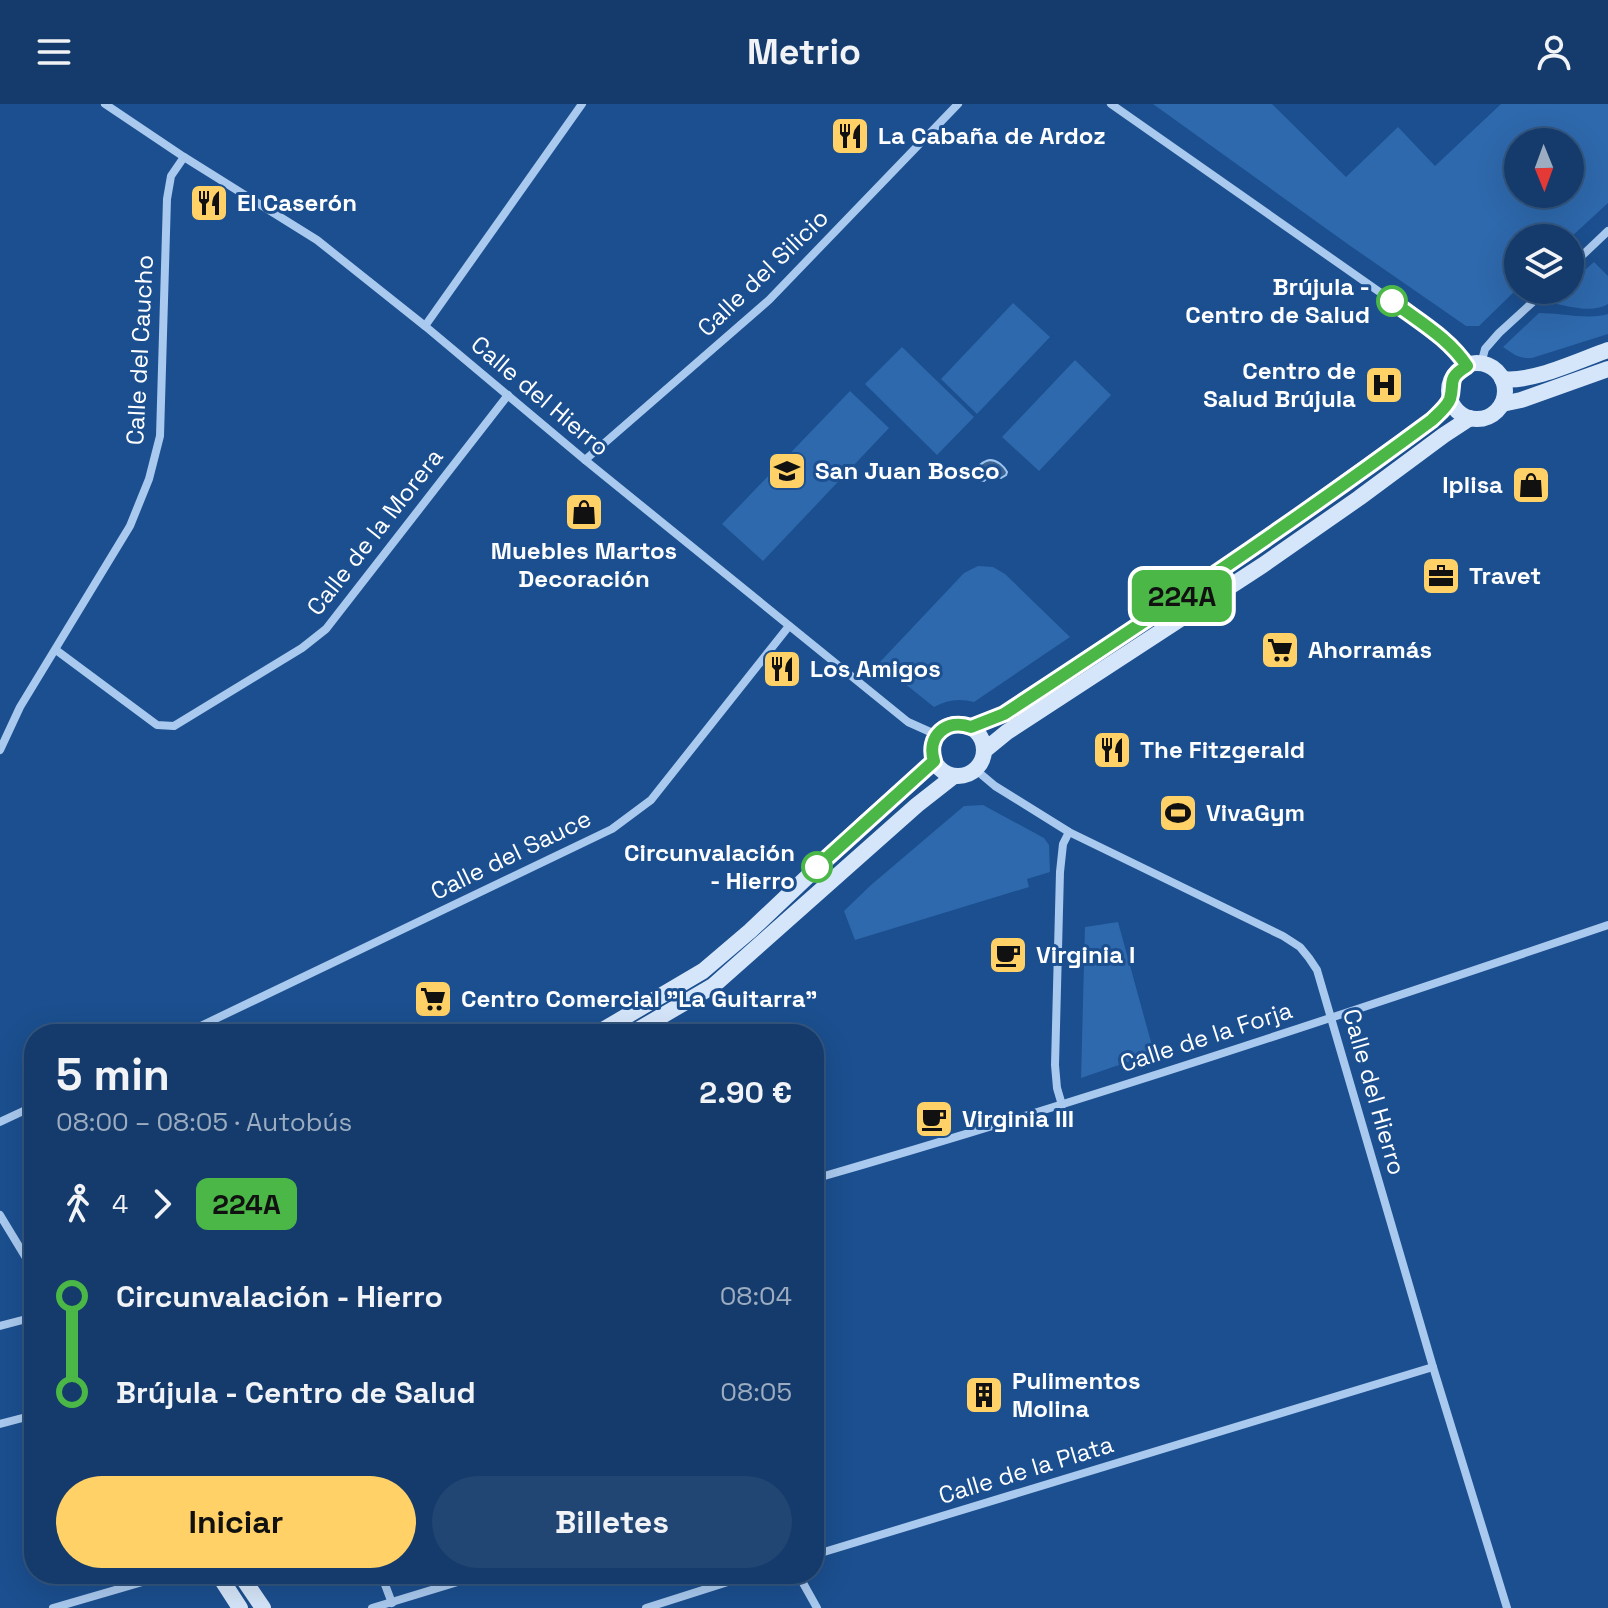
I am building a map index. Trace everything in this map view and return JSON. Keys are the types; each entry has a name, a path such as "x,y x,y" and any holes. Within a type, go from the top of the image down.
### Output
{"street":[{"name":"Calle del Hierro","path":"105,104 317,240 908,722 937,735"},
{"path":"425,326 582,104"},
{"name":"Calle del Silicio","path":"585,460 769,300 958,104"},
{"path":"985,750 981,737 963,724 944,728 937,735 932,748 934,761 942,771 963,776 976,770 985,750 1007,732 1275,556 1444,435 1470,418 1487,417 1498,410 1505,391 1502,379 1493,369 1474,365 1391,300 1111,104"},
{"name":"Calle del Caucho","path":"0,750 20,707 130,526 149,479 160,436 167,199 171,176 184,157"},
{"path":"1584,254 1608,231"},
{"path":"971,727 1004,714 1252,549 1432,420 1450,398 1451,382 1460,370 1474,365 1499,333 1531,304"},
{"path":"1502,379 1514,381 1534,376 1608,350"},
{"path":"1502,404 1608,369"},
{"name":"Calle de la Morera","path":"56,650 157,725 174,726 302,648 326,629 508,395"},
{"path":"1450,398 1458,411 1470,418"},
{"name":"Calle del Sauce","path":"205,1024 612,829 651,800 789,626"},
{"path":"613,1024 703,971 934,761"},
{"name":"Calle del Hierro","path":"976,770 995,786 1069,832 1263,925 1300,947 1317,970 1507,1608"},
{"path":"648,1024 713,986 917,805 954,776"},
{"path":"1062,1105 1055,1065 1060,872 1063,844 1069,832"},
{"name":"Calle de la Forja","path":"824,1176 1062,1105 1608,925"},
{"path":"0,1122 24,1111"},
{"path":"0,1215 24,1255"},
{"path":"0,1326 24,1320"},
{"name":"Calle de la Plata","path":"824,1552 1433,1367"},
{"path":"0,1424 24,1418"},
{"path":"53,1608 136,1584"},
{"path":"224,1584 240,1608"},
{"path":"247,1584 263,1608"},
{"path":"385,1584 392,1603"},
{"path":"372,1608 452,1584"},
{"path":"646,1608 722,1584"},
{"path":"804,1584 817,1608"}],"shaded area":[{"path":"1153,104 1272,104 1346,177 1398,127 1435,166 1501,104 1608,104 1608,203 1584,225 1504,224 1504,302 1479,326 1466,326"},
{"path":"1594,262 1608,276 1608,304 1587,309 1558,304 1584,304 1584,271"},
{"path":"1013,303 1050,337 977,414 941,379"},
{"path":"1539,313 1608,314 1608,334 1532,358 1520,357 1503,347"},
{"path":"902,347 974,417 937,455 865,384"},
{"path":"1075,360 1111,395 1039,471 1002,437"},
{"path":"850,391 889,428 763,561 722,524"},
{"path":"990,460 1002,466 1006,475 980,480 975,474 977,469"},
{"path":"978,566 993,567 1005,574 1070,637 974,702 953,700 934,707 879,663 964,573"},
{"path":"983,805 1044,838 1049,845 1050,872 1027,879 1029,887 855,940 844,911 964,806"},
{"path":"1118,922 1154,1053 1081,1078 1085,927"}],"bus line":[{"name":"224A","path":"817,867 934,761 933,742 944,728 953,724 971,727 984,724 1004,714 1252,549 1432,420 1450,398 1451,382 1467,366 1445,340 1392,301"}],"place":[{"name":"La Cabaña de Ardoz","path":"850,136"},
{"name":"El Caserón","path":"209,203"},
{"name":"Brújula - Centro de Salud","path":"1392,301"},
{"name":"Centro de Salud Brújula","path":"1384,385"},
{"name":"San Juan Bosco","path":"787,471"},
{"name":"Iplisa","path":"1531,485"},
{"name":"Muebles Martos Decoración","path":"584,512"},
{"name":"Travet","path":"1441,576"},
{"name":"Ahorramás","path":"1280,650"},
{"name":"Los Amigos","path":"782,669"},
{"name":"The Fitzgerald","path":"1112,750"},
{"name":"VivaGym","path":"1178,813"},
{"name":"Circunvalación - Hierro","path":"817,867"},
{"name":"Virginia I","path":"1008,955"},
{"name":"Centro Comercial \"La Guitarra\"","path":"433,999"},
{"name":"Virginia III","path":"934,1119"},
{"name":"Pulimentos Molina","path":"984,1395"}]}
